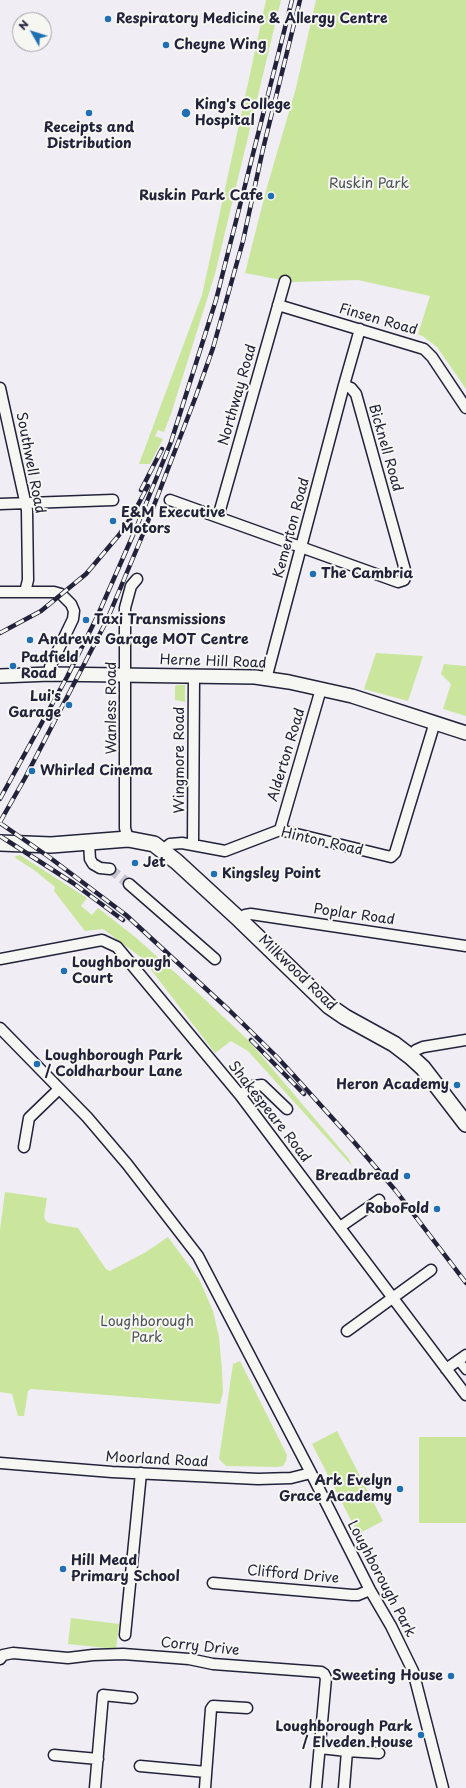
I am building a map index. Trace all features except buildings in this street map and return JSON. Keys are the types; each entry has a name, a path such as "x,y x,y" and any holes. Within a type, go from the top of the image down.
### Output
{"main road":[{"path":"0,843 33,845 89,843 128,839 150,842 163,850"},
{"name":"Milkwood Road","path":"163,850 240,920 329,1006 345,1017 394,1044 411,1057 423,1068 466,1124"}],"street":[{"name":"Northway Road","path":"218,517 285,281"},
{"name":"Finsen Road","path":"278,305 419,347 427,351 466,408"},
{"path":"344,385 360,329"},
{"name":"Kemerton Road","path":"266,678 344,385"},
{"name":"Bicknell Road","path":"302,547 398,582 404,580 405,570 356,394 352,388 344,385"},
{"name":"Southwell Road","path":"0,388 26,504 28,580 25,592"},
{"path":"0,504 113,500"},
{"path":"170,500 302,547"},
{"name":"Wanless Road","path":"128,839 125,828 125,608 131,586 137,579"},
{"path":"0,592 54,592 61,594 71,604 74,611 72,619 50,667 50,674"},
{"name":"Herne Hill Road","path":"0,676 50,674 235,676 266,678 352,696 466,733"},
{"name":"Wingmore Road","path":"193,844 194,676"},
{"name":"Alderton Road","path":"280,830 321,689"},
{"name":"Hinton Road","path":"163,850 168,845 175,843 193,844 225,851 280,830 388,857 394,855 434,722"},
{"path":"89,843 90,859 93,864 100,868 110,869"},
{"path":"129,884 215,959"},
{"name":"Poplar Road","path":"240,920 245,915 251,914 466,946"},
{"name":"Shakespeare Road","path":"0,959 92,941 102,940 111,943 116,947 141,974 240,1095 466,1395"},
{"name":"Loughborough Park","path":"0,1028 88,1117 122,1158 198,1256 312,1473 370,1590 413,1671 443,1788"},
{"path":"411,1057 416,1050 423,1047 466,1040"},
{"path":"240,1095 253,1086 262,1085 287,1109"},
{"path":"24,1147 29,1118 59,1089"},
{"path":"340,1227 378,1200"},
{"path":"347,1331 431,1270"},
{"path":"446,1369 462,1358 466,1370"},
{"name":"Moorland Road","path":"0,1463 141,1473 276,1480 301,1477 312,1473"},
{"path":"125,1635 141,1473"},
{"name":"Clifford Drive","path":"213,1583 352,1595 358,1595 370,1590"},
{"name":"Corry Drive","path":"0,1659 3,1655 13,1653 68,1658 93,1654 123,1654 190,1659 213,1664 321,1672 326,1678 316,1788"},
{"path":"95,1788 103,1695 132,1698"},
{"path":"204,1788 211,1709 213,1706 247,1708"},
{"path":"320,1748 379,1753"},
{"path":"344,1788 347,1751"},
{"path":"54,1755 98,1759"},
{"path":"140,1766 206,1772"}],"green space":[{"path":"266,0 281,0 215,274 171,414 164,432 158,430 155,436 163,439 150,464 139,464 202,295"},
{"name":"Ruskin Park","path":"316,0 466,0 466,389 437,347 418,334 430,296 358,280 292,282 245,273 267,187 296,88"},
{"path":"376,653 423,656 408,701 364,689"},
{"path":"444,664 466,666 466,716 443,709 451,684 441,674"},
{"path":"176,685 185,685 185,702 175,700"},
{"path":"20,855 87,898 81,906 92,915 98,908 134,936 198,993 247,1039 349,1159 352,1166 248,1051 231,1041 215,1053 142,958 103,929 85,931 54,891 55,887 34,870 14,857"},
{"name":"Loughborough Park","path":"5,1192 47,1198 44,1217 46,1221 49,1223 78,1228 106,1269 110,1271 146,1252 168,1237 199,1279 213,1311 219,1337 222,1370 223,1392 220,1404 31,1389 28,1391 24,1416 18,1416 12,1394 0,1392 0,1230"},
{"path":"240,1361 287,1455 283,1466 226,1466 219,1459 233,1364"},
{"path":"337,1431 383,1521 358,1534 312,1444"},
{"path":"419,1437 466,1437 466,1523 419,1523"},
{"path":"71,1618 119,1624 116,1649 68,1644"}],"tunnel":[{"path":"110,869 129,884"}],"railway":[{"path":"0,799 67,677 97,617 137,526 171,442 216,300 292,0"},
{"path":"0,822 25,778 107,620 143,534 196,396 213,348 243,241 263,149 300,0"},
{"path":"141,490 162,449"},
{"path":"0,633 41,611 86,574 119,535 132,516 148,486"},
{"path":"0,823 49,857 126,915 229,1010 278,1058 396,1191 466,1283"},
{"path":"0,836 73,883 123,920"},
{"path":"251,1040 304,1094"}],"place":[{"name":"Respiratory Medicine & Allergy Centre","path":"108,19"},
{"name":"Cheyne Wing","path":"166,45"},
{"name":"Receipts and Distribution","path":"89,113"},
{"name":"King's College Hospital","path":"186,113"},
{"name":"Ruskin Park Cafe","path":"271,196"},
{"name":"E&M Executive Motors","path":"113,521"},
{"name":"The Cambria","path":"313,574"},
{"name":"Taxi Transmissions","path":"86,620"},
{"name":"Andrews Garage MOT Centre","path":"30,640"},
{"name":"Padfield Road","path":"13,666"},
{"name":"Lui's Garage","path":"69,705"},
{"name":"Whirled Cinema","path":"32,771"},
{"name":"Jet","path":"135,863"},
{"name":"Kingsley Point","path":"214,874"},
{"name":"Loughborough Court","path":"64,971"},
{"name":"Loughborough Park / Coldharbour Lane","path":"37,1064"},
{"name":"Heron Academy","path":"457,1085"},
{"name":"Breadbread","path":"407,1176"},
{"name":"RoboFold","path":"437,1209"},
{"name":"Ark Evelyn Grace Academy","path":"400,1489"},
{"name":"Hill Mead Primary School","path":"63,1569"},
{"name":"Sweeting House","path":"451,1676"},
{"name":"Loughborough Park / Elveden House","path":"421,1735"}]}
